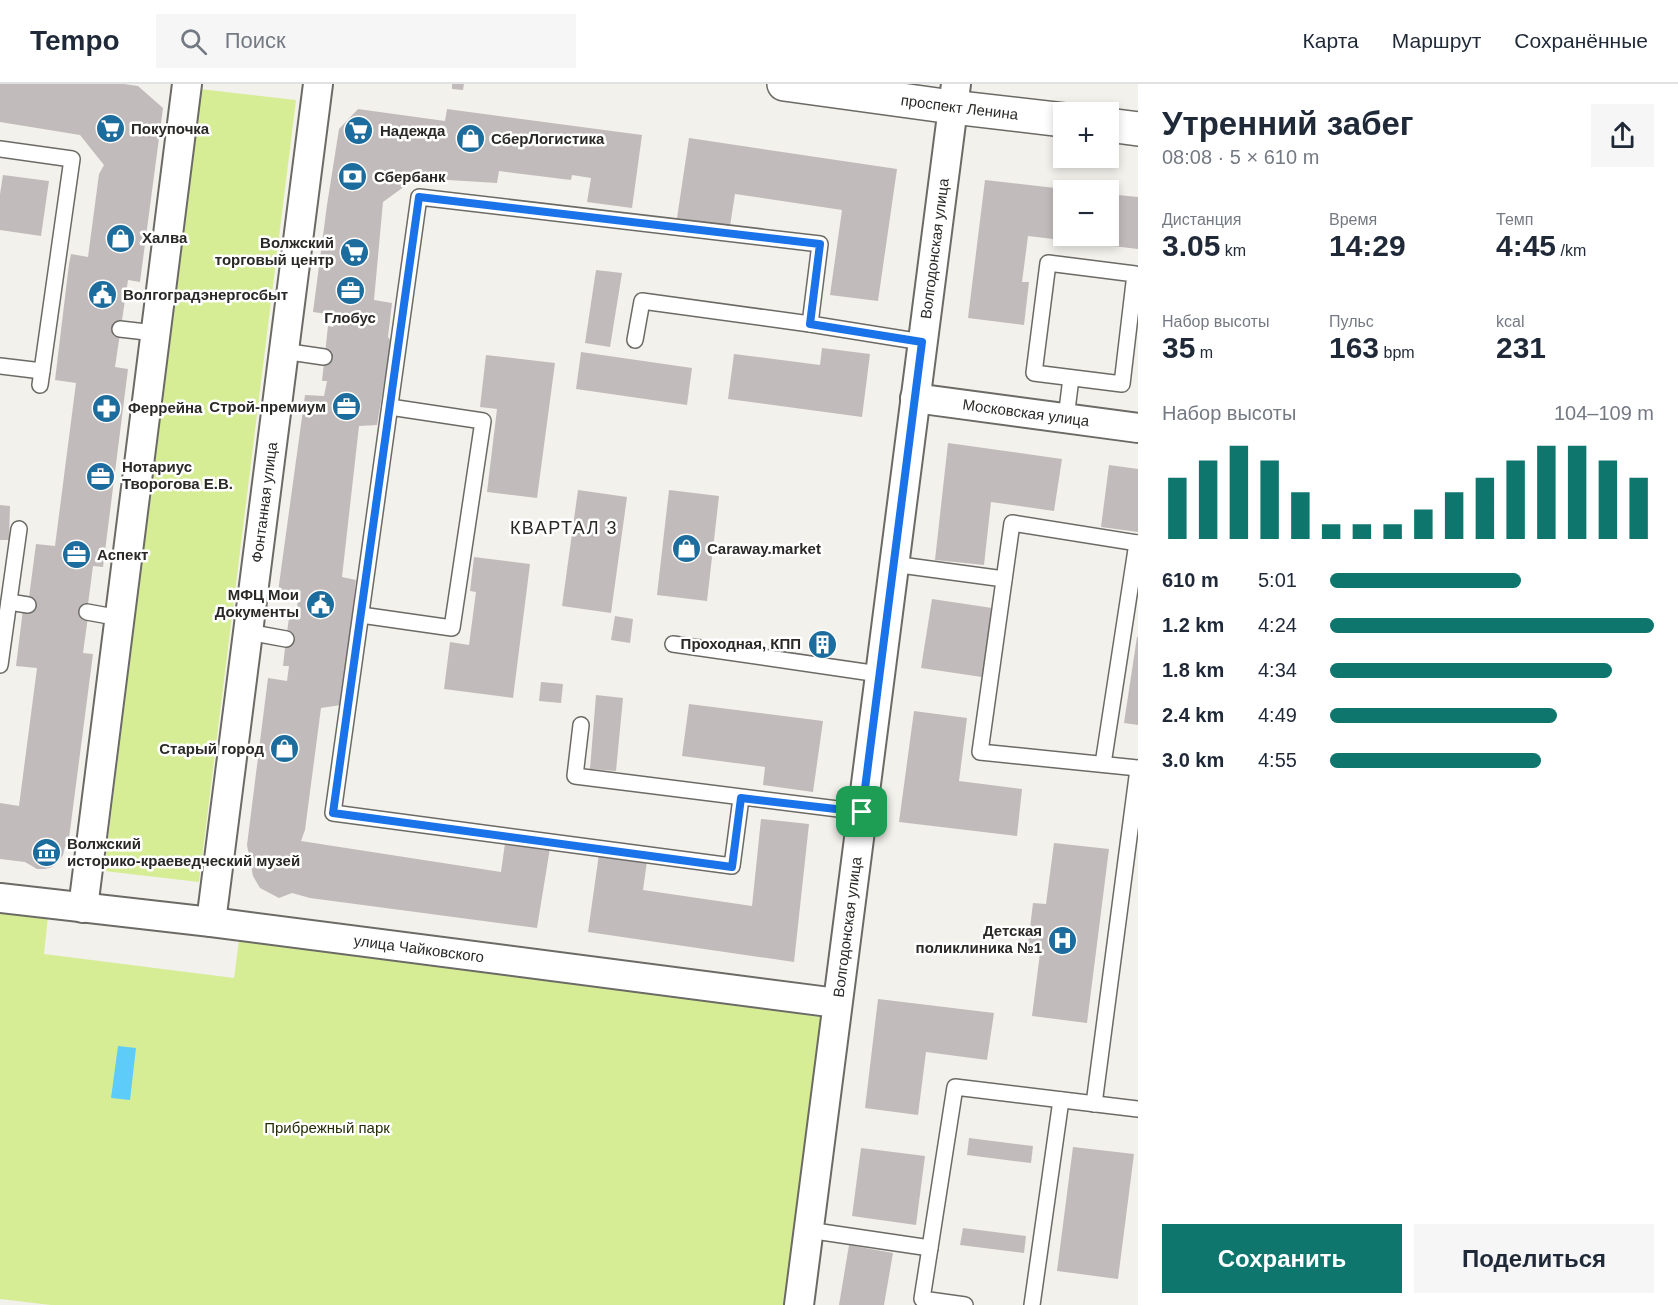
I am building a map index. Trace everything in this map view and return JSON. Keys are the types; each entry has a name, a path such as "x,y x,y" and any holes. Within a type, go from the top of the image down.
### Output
{"main road":[{"name":"проспект Ленина","path":"784,84 954,96 1053,118"},
{"path":"1119,126 1138,129"}],"street":[{"path":"83,908 187,84"},
{"name":"Фонтанная улица","path":"211,922 318,84"},
{"name":"Волгодонская улица","path":"799,1305 954,96"},
{"name":"Московская улица","path":"915,399 1138,428"},
{"name":"улица Чайковского","path":"0,898 211,922 837,1003"}],"lane":[{"path":"0,149 72,159 56,321 41,378 0,366"},
{"path":"741,798 732,867 333,813 353,650 361,615 390,407 391,367 419,197 820,244 810,324"},
{"path":"1048,263 1135,274 1122,384 1071,378 1034,373 1048,263"},
{"path":"634,340 642,301 922,342"},
{"path":"120,329 155,333"},
{"path":"284,351 324,357"},
{"path":"1066,418 1071,378"},
{"path":"361,615 452,628 483,421 390,407"},
{"path":"1094,1104 1138,769 980,752 1012,523 1138,543 1103,764"},
{"path":"0,665 9,602 7,565 19,529"},
{"path":"893,564 1004,579"},
{"path":"9,602 28,605"},
{"path":"87,612 120,618"},
{"path":"248,632 286,639"},
{"path":"673,644 879,674"},
{"path":"581,725 575,776 862,812"},
{"path":"965,1305 922,1299 955,1087 1138,1109"},
{"path":"1032,1305 1061,1100"},
{"path":"807,1230 930,1248"}],"green space":[{"path":"200,89 296,100 199,882 104,871"},
{"name":"Прибрежный парк","path":"0,910 48,916 44,954 234,978 239,940 825,1013 787,1305 51,1305 0,1299"}],"water":[{"path":"118,1046 136,1048 130,1100 111,1098"}],"building":[{"path":"0,84 138,86 163,108 140,282 128,280 115,367 128,369 103,567 93,566 87,612 83,653 93,654 68,846 65,847 58,862 45,869 37,869 25,862 0,859 0,803 19,806 37,668 16,666 23,609 28,605 36,544 55,546 76,383 55,380 69,264 71,254 88,257 99,174 104,165 80,135 0,122"},
{"path":"452,84 464,84 463,90 452,89"},
{"path":"358,109 445,121 447,109 642,135 632,208 587,202 591,178 572,175 571,180 499,171 497,183 416,178 383,202 374,300 392,303 388,337 391,341 377,425 359,426 342,577 356,580 349,649 341,705 321,708 305,830 301,841 501,872 505,843 550,848 537,928 310,898 292,893 279,898 260,888 253,876 247,845 268,678 287,681 289,666 283,666 290,611 297,612 298,595 278,592 305,395 324,396 327,381 322,381 328,326 333,327 334,315 313,312 327,205 339,129"},
{"path":"689,138 897,169 878,301 830,295 842,210 735,194 730,226 677,218"},
{"path":"3,175 49,181 41,236 0,230 0,194"},
{"path":"985,180 1053,188 1053,239 1028,236 1022,282 1029,282 1024,325 968,318"},
{"path":"1119,195 1138,197 1138,249 1113,246 1119,246"},
{"path":"596,270 622,273 610,347 585,343"},
{"path":"822,348 870,354 862,417 728,399 734,354 820,365"},
{"path":"581,352 692,368 687,405 576,389"},
{"path":"486,355 555,363 537,498 487,492 497,409 480,407"},
{"path":"948,443 1062,459 1054,511 991,502 984,565 935,560"},
{"path":"1109,465 1138,469 1138,532 1101,527"},
{"path":"578,490 627,497 611,613 562,606"},
{"path":"669,490 719,496 707,601 657,595"},
{"path":"0,505 10,506 9,540 0,540"},
{"path":"474,557 530,564 513,698 444,689 450,642 469,645 476,592 470,591"},
{"path":"932,599 992,608 982,677 921,668"},
{"path":"615,616 633,619 630,643 611,640"},
{"name":"Проходная, КПП","path":"818,634 829,635 827,654 816,653"},
{"path":"1138,637 1138,725 1124,723"},
{"path":"541,682 563,684 561,703 539,701"},
{"path":"596,695 623,698 616,771 590,769"},
{"path":"689,704 823,721 813,792 763,785 765,767 682,756"},
{"path":"914,711 967,718 959,781 1022,789 1017,836 899,822"},
{"path":"761,819 809,824 794,962 588,932 599,854 647,861 643,890 752,906"},
{"name":"Детская поликлиника №1","path":"1054,843 1109,849 1087,1023 1032,1016 1040,953 1027,952 1033,903 1046,904"},
{"path":"878,999 994,1013 987,1060 926,1052 918,1115 865,1108"},
{"path":"969,1138 1033,1146 1031,1163 967,1155"},
{"path":"1073,1147 1134,1154 1118,1279 1057,1271"},
{"path":"861,1148 925,1156 916,1225 852,1216"},
{"path":"963,1228 1026,1236 1024,1253 960,1245"},
{"path":"849,1245 893,1253 884,1305 839,1305"}],"place":[{"name":"Покупочка","path":"110,129"},
{"name":"Надежда","path":"359,131"},
{"name":"СберЛогистика","path":"470,139"},
{"name":"Сбербанк","path":"353,177"},
{"name":"Халва","path":"121,238"},
{"name":"Волжский торговый центр","path":"355,252"},
{"name":"Глобус","path":"350,291"},
{"name":"Волгоградэнергосбыт","path":"102,295"},
{"name":"Строй-премиум","path":"347,407"},
{"name":"Феррейна","path":"107,408"},
{"name":"Нотариус Творогова Е.В.","path":"101,476"},
{"name":"Caraway.market","path":"686,549"},
{"name":"Аспект","path":"76,555"},
{"name":"МФЦ Мои Документы","path":"320,604"},
{"name":"Проходная, КПП","path":"822,644"},
{"name":"Старый город","path":"285,749"},
{"name":"Волжский историко-краеведческий музей","path":"46,853"},
{"name":"Детская поликлиника №1","path":"1063,940"}],"district":[{"name":"КВАРТАЛ 3","path":"564,528"}],"route":[{"path":"419,197 820,244 810,324 922,342 862,812 741,798 732,867 333,813 419,197"}]}
